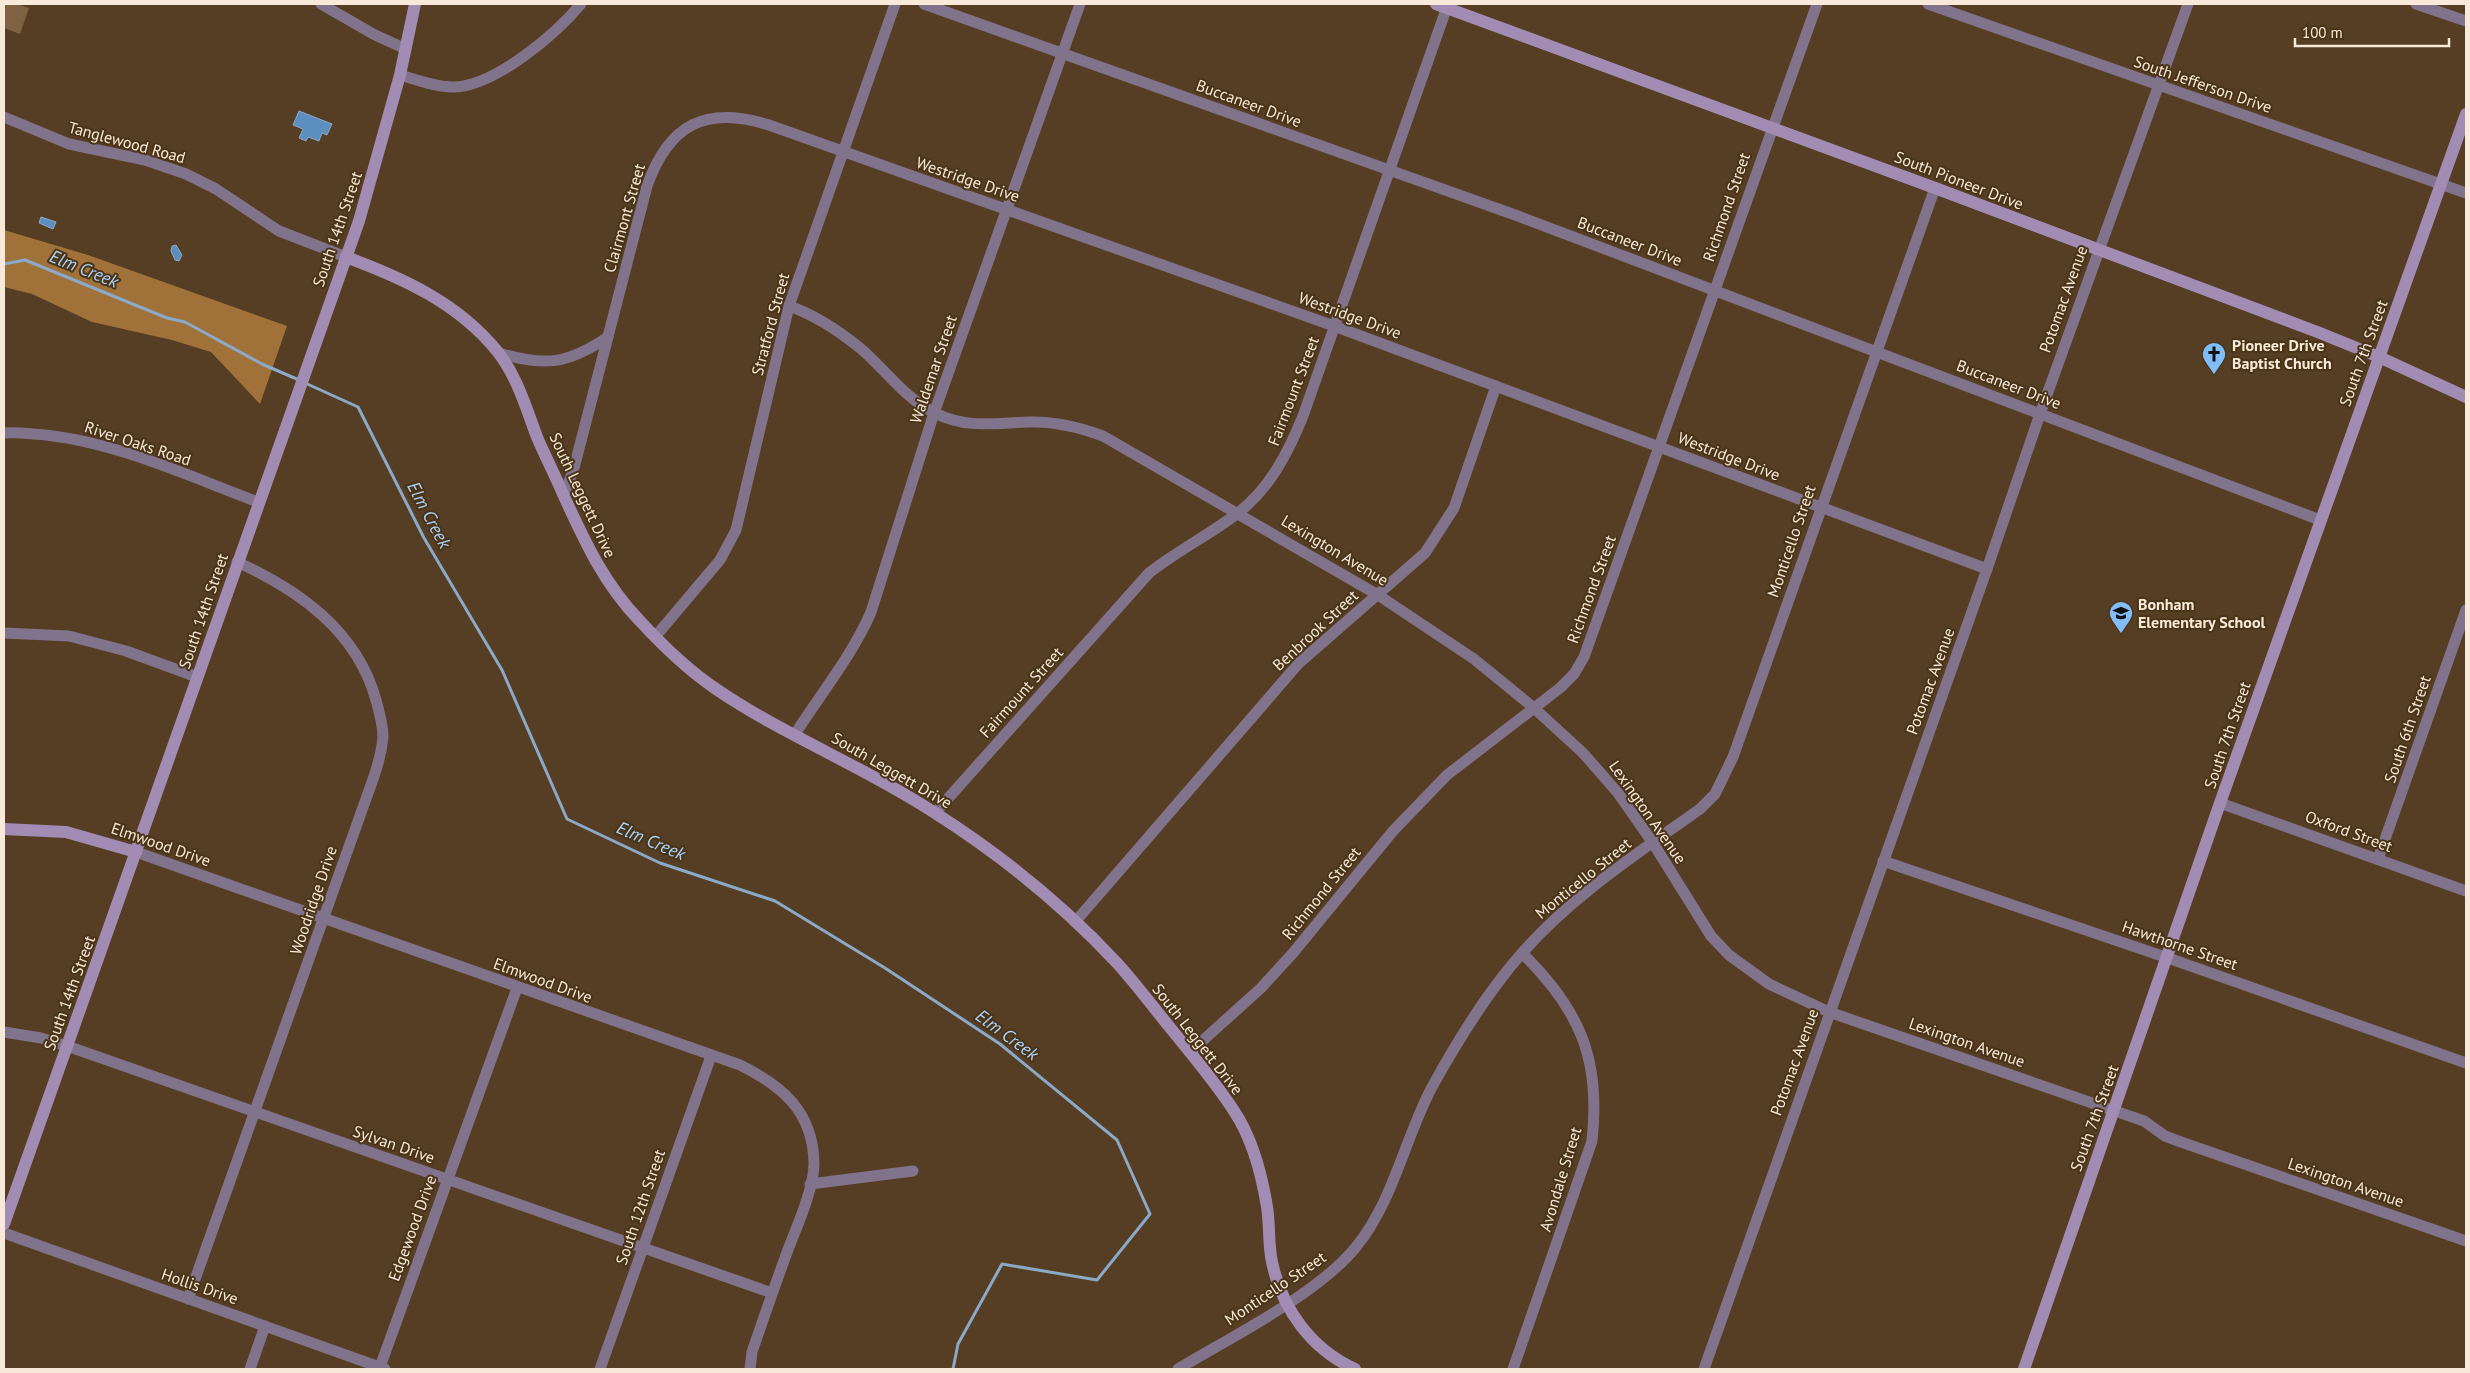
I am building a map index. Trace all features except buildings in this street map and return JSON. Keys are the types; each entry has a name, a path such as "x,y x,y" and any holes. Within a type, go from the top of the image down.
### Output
{"street":[{"path":"321,4 375,35 406,49"},
{"name":"South 14th Street","path":"4,1224 346,257 378,156 400,75 415,4"},
{"path":"400,75 430,84 454,87 473,83 503,69 531,50 555,32 580,4"},
{"name":"Stratford Street","path":"655,637 720,560 736,530 789,306 895,4"},
{"name":"Buccaneer Drive","path":"924,4 1518,216 2320,520"},
{"name":"Waldemar Street","path":"795,734 861,634 874,602 934,413 1080,4"},
{"name":"Richmond Street","path":"1190,1052 1261,988 1293,953 1393,831 1446,775 1567,681 1584,657 1817,4"},
{"name":"South Jefferson Drive","path":"1928,4 2466,193"},
{"name":"Potomac Avenue","path":"1704,1369 2098,249 2188,4"},
{"path":"2416,4 2466,21"},
{"name":"South Pioneer Drive","path":"1444,5 2098,249 2379,357 2466,397"},
{"name":"Fairmount Street","path":"935,813 1149,573 1172,555 1239,512 1262,489 1284,459 1303,416 1390,170 1444,5"},
{"name":"South 7th Street","path":"2024,1369 2168,958 2220,803 2466,114"},
{"name":"Tanglewood Road","path":"4,117 68,144 144,160 186,174 216,189 279,232 346,257"},
{"name":"Westridge Drive","path":"696,124 711,119 731,117 749,119 1334,326 1987,569"},
{"name":"Clairmont Street","path":"564,495 574,468 655,164 669,143 696,124"},
{"name":"Monticello Street","path":"1178,1369 1287,1303 1334,1269 1355,1248 1378,1217 1431,1090 1478,1009 1522,953 1566,910 1700,809 1715,794 1733,757 1935,188"},
{"name":"South Leggett Drive","path":"346,257 388,272 441,301 469,321 499,353 522,395 539,440 584,542 601,571 624,604 684,665 714,688 748,710 795,734 935,813 992,853 1075,922 1116,963 1190,1052 1236,1113 1251,1146 1267,1208 1271,1258 1278,1288 1300,1327 1332,1357 1355,1369"},
{"name":"Lexington Avenue","path":"789,306 808,313 860,348 904,391 934,413 952,420 990,426 1029,422 1068,425 1103,436 1239,512 1378,595 1474,659 1584,752 1618,793 1653,843 1700,922 1729,954 1769,984 1829,1012 2114,1110 2144,1121 2165,1136 2466,1242"},
{"path":"499,353 530,362 563,360 577,356 608,337"},
{"name":"Benbrook Street","path":"1075,922 1299,663 1424,553 1446,521 1465,478 1496,386"},
{"name":"River Oaks Road","path":"4,433 44,435 80,440 154,464 258,502"},
{"name":"Woodridge Drive","path":"188,1299 378,764 383,736 379,712 366,671 329,621 295,592 267,575 238,562"},
{"name":"South 6th Street","path":"2378,859 2466,610"},
{"path":"4,633 69,636 126,651 197,676"},
{"name":"Oxford Street","path":"2220,803 2466,891"},
{"name":"Elmwood Drive","path":"4,829 66,832 136,852 740,1066 776,1085 798,1108 810,1136 814,1164 810,1184 752,1352 750,1369"},
{"name":"Hawthorne Street","path":"1883,861 2168,958 2466,1064"},
{"name":"Avondale Street","path":"1513,1369 1592,1141 1595,1112 1590,1056 1576,1024 1565,1002 1548,978 1522,953"},
{"name":"Edgewood Drive","path":"383,1368 447,1180 517,988"},
{"name":"Sylvan Drive","path":"4,1032 41,1038 67,1046 772,1293"},
{"name":"South 12th Street","path":"600,1369 711,1056"},
{"path":"810,1184 913,1171"},
{"name":"Hollis Drive","path":"4,1233 383,1368"},
{"path":"250,1369 265,1326"},
{"path":"746,1369 752,1352"}],"shaded area":[{"path":"4,4 17,4 29,8 20,34 4,28"},
{"path":"4,230 88,255 287,326 260,404 211,352 172,340 92,322 32,294 4,287"}],"water":[{"path":"299,111 332,124 327,135 322,133 319,141 308,137 306,141 299,138 303,129 293,125"},
{"path":"41,217 56,222 53,229 39,223"},
{"path":"176,245 182,255 179,261 175,260 171,251 172,246"}],"waterway":[{"name":"Elm Creek","path":"4,264 25,260 167,318 185,322 262,364 299,380"},
{"name":"Elm Creek","path":"305,383 358,407 424,538 502,670 567,819 660,863 775,901 885,968 1000,1044 1117,1140 1150,1214 1097,1280 1002,1264 958,1344 953,1369"}],"place":[{"name":"Pioneer Drive Baptist Church","path":"2214,375"},
{"name":"Bonham Elementary School","path":"2121,634"}]}
